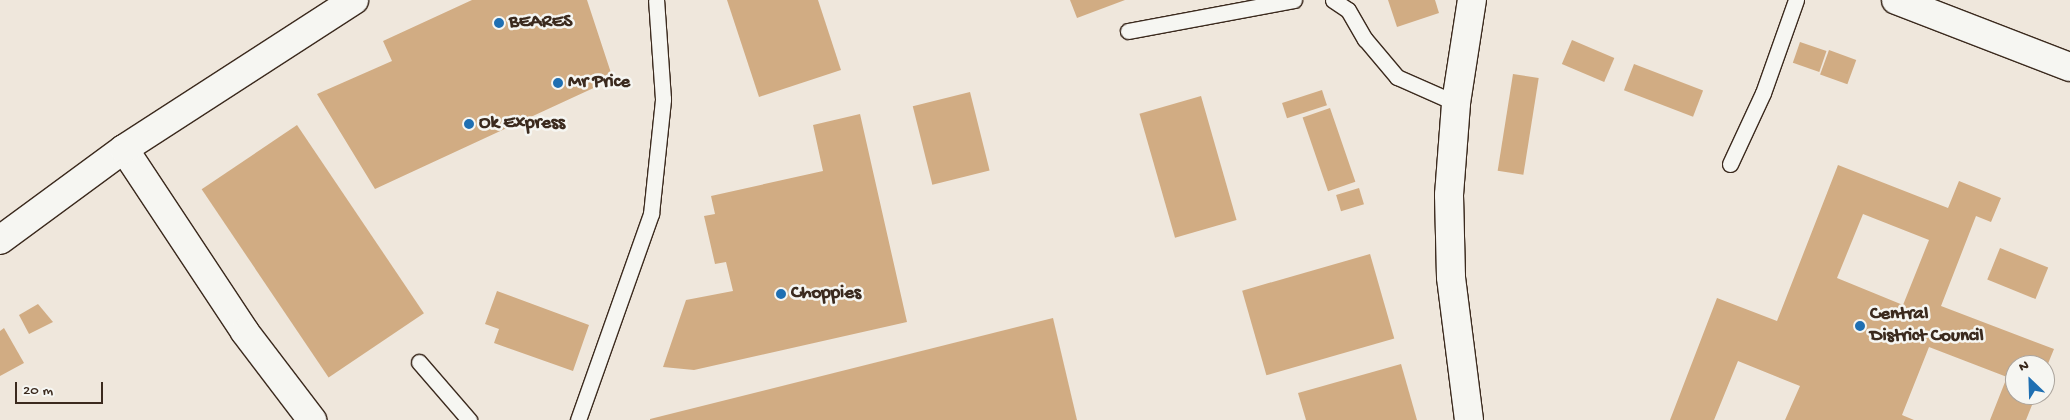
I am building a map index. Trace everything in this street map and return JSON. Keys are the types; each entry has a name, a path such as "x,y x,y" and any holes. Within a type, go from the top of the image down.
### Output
{"street":[{"path":"1468,420 1451,277 1448,194 1456,103 1472,0"},
{"path":"1896,0 2070,67"},
{"path":"0,240 124,150 347,2"},
{"path":"124,150 245,332 312,420"}],"lane":[{"path":"578,420 651,214 663,99 656,0"},
{"path":"1128,31 1294,0"},
{"path":"1333,0 1348,10 1364,39 1397,77 1456,103"},
{"path":"1730,164 1763,93 1796,0"},
{"path":"419,362 469,420"}],"building":[{"path":"472,0 587,0 613,79 375,189 317,94 392,61 383,41"},
{"path":"727,0 818,0 841,70 759,97"},
{"path":"1070,0 1125,0 1077,18"},
{"path":"1388,0 1435,0 1439,13 1397,27"},
{"path":"1572,40 1614,58 1604,82 1562,64"},
{"path":"1800,42 1826,51 1819,72 1793,63"},
{"path":"1829,50 1856,60 1847,84 1820,74"},
{"path":"1634,64 1703,91 1693,117 1624,90"},
{"path":"1513,74 1539,78 1523,175 1498,171"},
{"path":"1322,90 1327,105 1287,118 1282,103"},
{"path":"970,92 990,171 932,185 913,106"},
{"path":"1201,96 1237,220 1175,238 1139,114"},
{"path":"1330,108 1355,182 1328,191 1303,117"},
{"path":"860,114 907,322 694,370 663,367 686,300 733,291 726,262 715,264 704,216 715,214 711,196 823,171 813,125"},
{"path":"297,125 424,313 329,377 202,189"},
{"path":"1838,165 1948,208 1959,181 2001,198 1991,222 1976,216 1941,306 2054,349 2052,355 2005,355 2005,376 1929,347 1902,415 1914,420 1785,420 1800,386 1738,361 1714,420 1670,420 1717,298 1777,321","holes":["1863,214 1929,240 1903,305 1837,278"]},
{"path":"1359,188 1364,204 1341,211 1336,195"},
{"path":"2000,248 2048,267 2035,299 1987,280"},
{"path":"1370,254 1394,339 1266,375 1242,291"},
{"path":"497,291 589,325 573,371 494,343 499,329 485,324"},
{"path":"38,304 53,322 29,334 19,315"},
{"path":"1053,318 1077,420 650,420 650,419"},
{"path":"4,328 24,363 0,376 0,331"},
{"path":"1401,364 1417,420 1306,420 1298,393"},
{"path":"2005,382 2005,405 2032,405 2026,420 1990,420"}],"place":[{"name":"BEARES","path":"499,23"},
{"name":"Mr Price","path":"558,83"},
{"name":"Ok Express","path":"469,124"},
{"name":"Choppies","path":"781,294"},
{"name":"Central District Council","path":"1860,326"}]}
